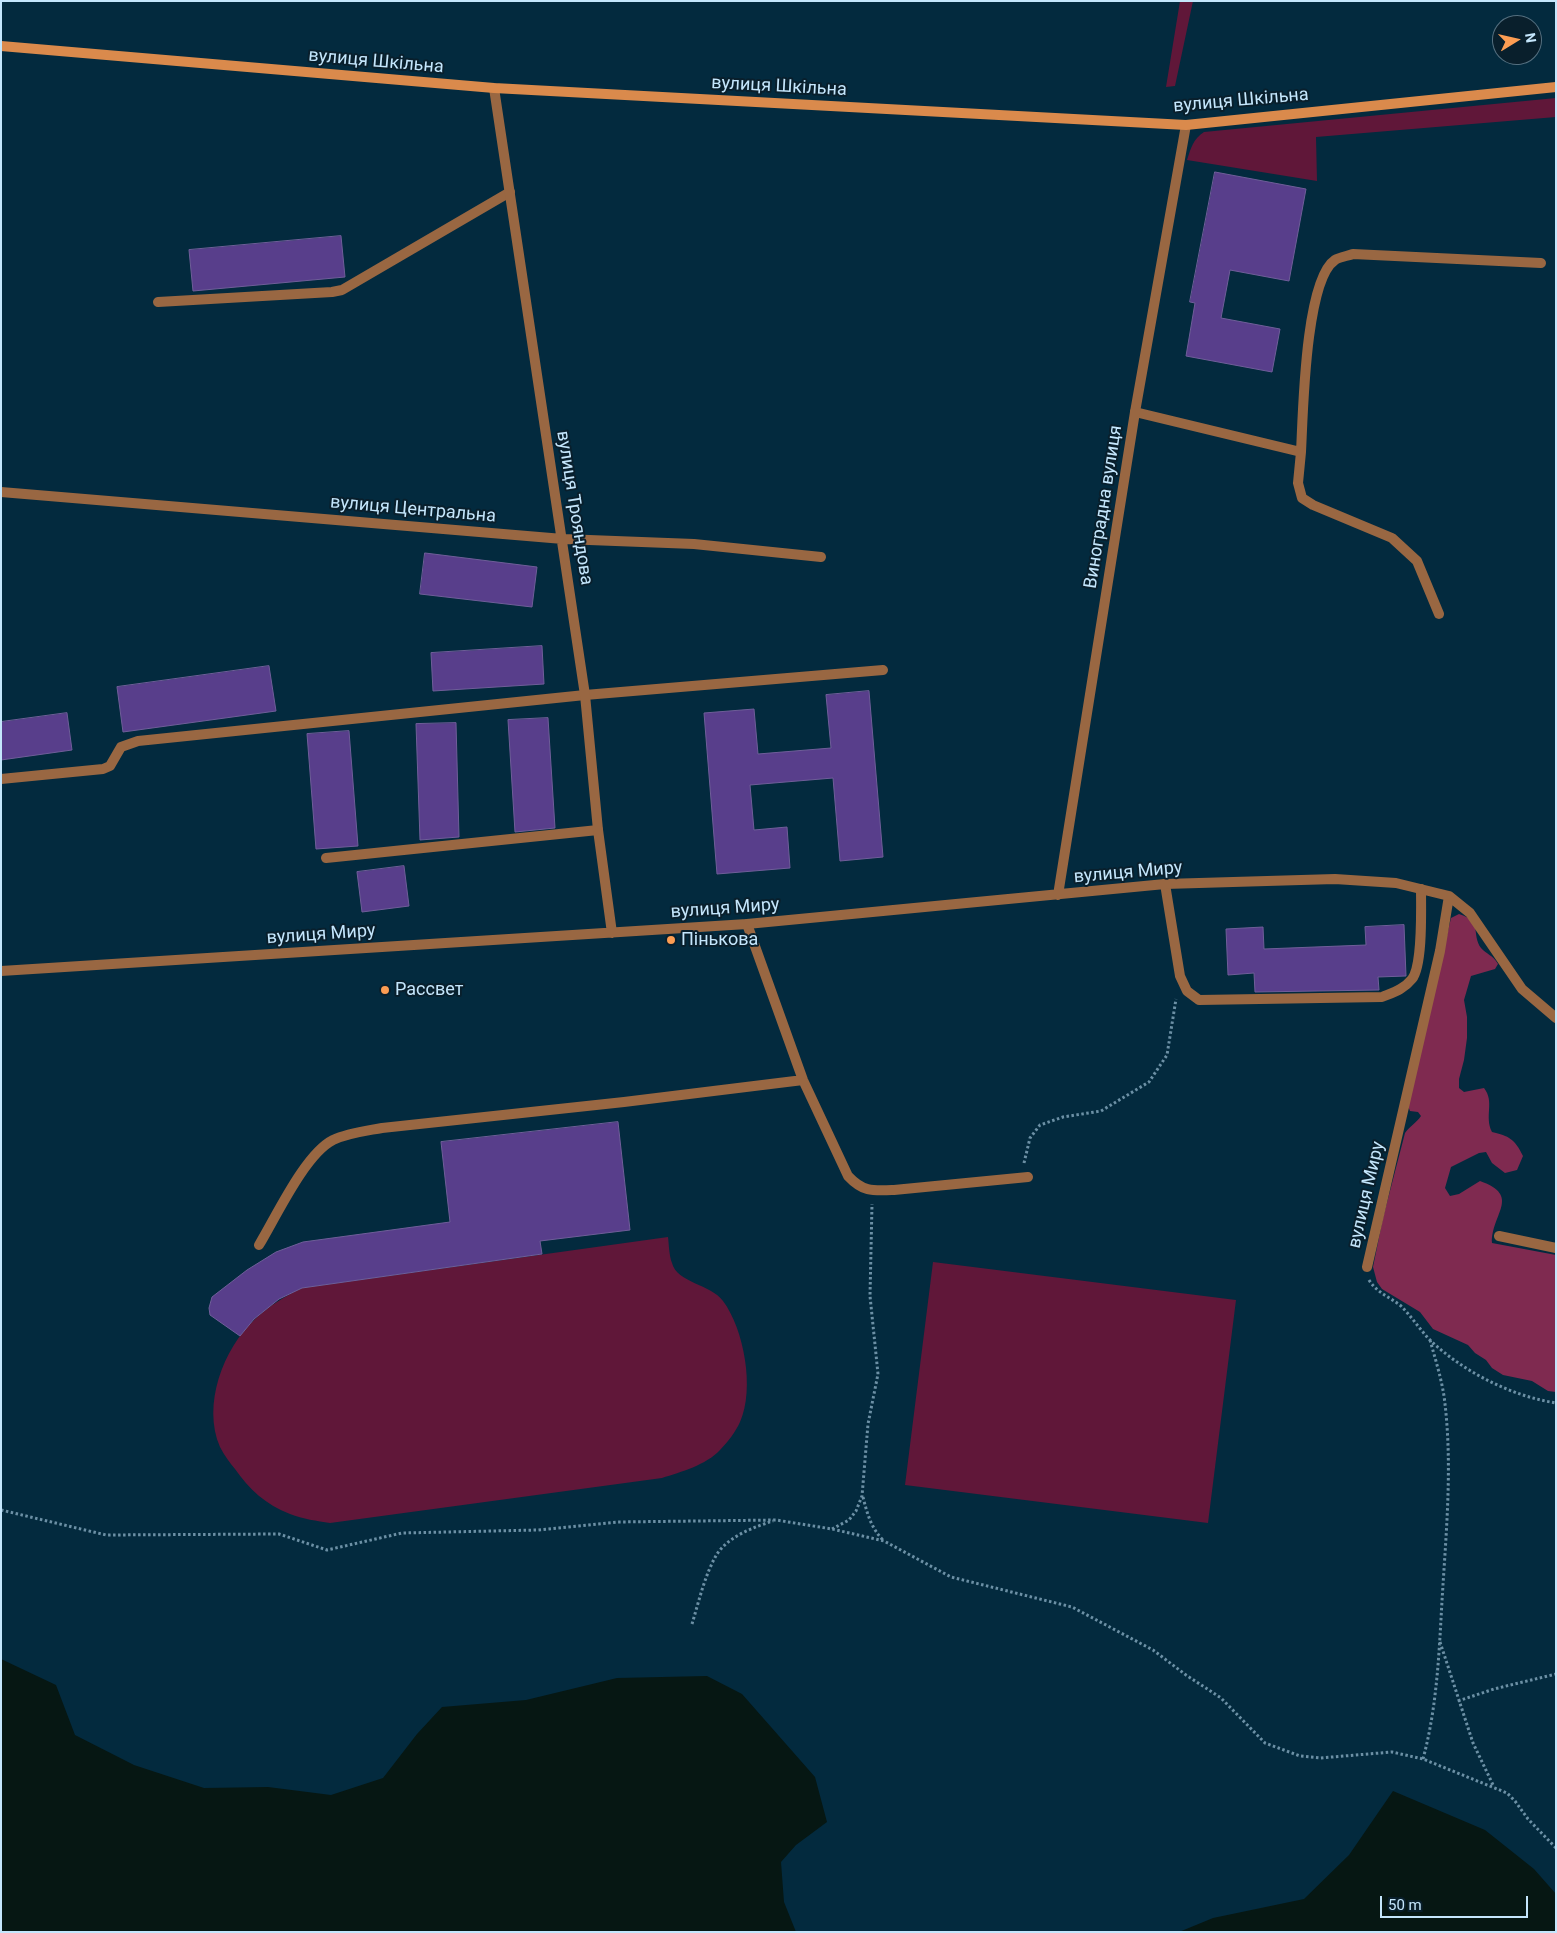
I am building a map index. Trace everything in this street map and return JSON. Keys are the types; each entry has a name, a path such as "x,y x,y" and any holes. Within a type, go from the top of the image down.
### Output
{"street":[{"name":"вулиця Шкільна","path":"1,46 494,88 1186,125 1556,87"},
{"name":"вулиця Трояндова","path":"494,88 585,695 598,830 612,933"},
{"name":"Виноградна вулиця","path":"1058,895 1135,412 1186,125"},
{"path":"158,302 342,290 510,192"},
{"path":"1439,614 1417,561 1392,538 1313,505 1302,498 1298,483 1309,333 1318,286 1335,260 1353,254 1541,264"},
{"path":"1135,412 1301,452"},
{"name":"вулиця Центральна","path":"1,492 562,539 694,544 821,556"},
{"path":"1,780 103,769 110,766 121,747 138,742 585,695 883,670"},
{"path":"326,858 598,830"},
{"name":"вулиця Миру","path":"1,971 747,924 1165,884 1335,879 1396,884 1449,896 1470,913 1522,989 1556,1018"},
{"path":"1165,884 1180,976 1187,991 1199,1000 1382,996 1401,990 1414,977 1420,951 1421,890"},
{"name":"вулиця Миру","path":"1367,1267 1440,951 1449,896"},
{"path":"747,924 804,1080 848,1176 858,1187 872,1191 894,1190 1028,1177"},
{"path":"259,1246 299,1176 319,1150 333,1140 349,1134 382,1128 804,1080"},
{"path":"1499,1236 1556,1248"}],"path":[{"path":"1012,1179 1026,1161 1030,1138 1040,1125 1063,1117 1101,1111 1149,1082 1167,1055 1180,976"},
{"path":"832,1529 849,1520 856,1511 862,1496 868,1424 878,1374 870,1296 872,1191"},
{"path":"1367,1267 1373,1286 1399,1304 1414,1319 1430,1340 1460,1364 1500,1387 1556,1403"},
{"path":"1423,1759 1433,1716 1440,1639 1448,1448 1444,1394 1430,1340"},
{"path":"862,1496 875,1532 884,1541"},
{"path":"1,1510 106,1535 279,1534 328,1550 402,1534 538,1530 617,1522 776,1520 832,1529 884,1541 951,1576 1085,1613 1154,1650 1186,1675 1221,1698 1265,1743 1300,1756 1320,1758 1392,1752 1423,1759 1494,1787 1507,1793 1528,1819 1556,1848"},
{"path":"692,1624 708,1574 718,1553 744,1533 776,1520"},
{"path":"1440,1639 1458,1701 1473,1743 1494,1787"},
{"path":"1458,1701 1494,1689 1556,1674"}],"shaded area":[{"path":"1180,1 1193,1 1175,86 1166,87"},
{"path":"1556,98 1556,117 1316,137 1317,181 1187,160 1195,141 1204,132"},
{"path":"1459,914 1471,920 1481,948 1498,964 1495,969 1471,976 1464,1000 1467,1017 1467,1038 1459,1088 1464,1092 1484,1088 1489,1099 1489,1120 1492,1132 1511,1139 1523,1156 1517,1170 1505,1173 1492,1163 1486,1152 1479,1153 1451,1167 1445,1188 1450,1196 1459,1194 1480,1181 1493,1187 1499,1193 1502,1200 1492,1243 1556,1255 1556,1392 1548,1391 1532,1381 1503,1375 1492,1368 1486,1360 1475,1353 1468,1345 1433,1329 1420,1312 1382,1289 1377,1282 1373,1267 1383,1218 1405,1133 1421,1116 1418,1112 1410,1111 1408,1106 1451,918"},
{"path":"668,1237 670,1257 675,1270 680,1275 718,1295 723,1301 737,1327 745,1360 747,1393 740,1422 723,1447 701,1464 662,1478 330,1523 295,1516 273,1506 246,1483 220,1447 215,1431 213,1414 215,1396 225,1362 244,1331 255,1319 289,1294 302,1288"},
{"path":"933,1262 1236,1300 1208,1523 905,1485"},
{"path":"1,1659 56,1685 75,1735 134,1765 204,1788 268,1787 331,1795 383,1778 417,1734 442,1707 526,1700 617,1678 707,1676 742,1694 815,1777 827,1822 796,1845 781,1862 784,1902 796,1932 1,1932"},
{"path":"1393,1791 1485,1830 1534,1869 1556,1894 1556,1932 1179,1932 1213,1918 1304,1899 1349,1855"}],"building":[{"path":"1215,172 1306,189 1289,281 1230,270 1221,318 1280,329 1272,372 1186,356 1195,303 1190,302"},
{"path":"341,236 345,277 193,291 189,250"},
{"path":"425,553 537,567 532,607 420,594"},
{"path":"542,646 544,684 433,691 431,653"},
{"path":"269,666 276,711 123,732 117,687"},
{"path":"869,691 883,857 840,861 833,778 750,785 754,830 787,827 790,868 717,874 704,713 754,709 758,754 831,748 826,695"},
{"path":"67,713 72,750 1,760 1,722"},
{"path":"548,718 555,828 515,832 508,720"},
{"path":"456,723 459,837 420,840 416,724"},
{"path":"349,731 358,846 316,849 307,734"},
{"path":"404,866 409,906 362,912 357,872"},
{"path":"1404,925 1406,976 1378,977 1379,990 1255,992 1254,973 1228,975 1226,929 1263,927 1264,949 1366,945 1365,927"},
{"path":"618,1122 630,1230 540,1241 542,1254 302,1288 279,1299 254,1319 240,1336 210,1315 209,1308 212,1297 247,1270 276,1252 303,1242 450,1222 441,1142"}],"place":[{"name":"Пінькова","path":"671,940"},
{"name":"Рассвет","path":"385,990"}]}
